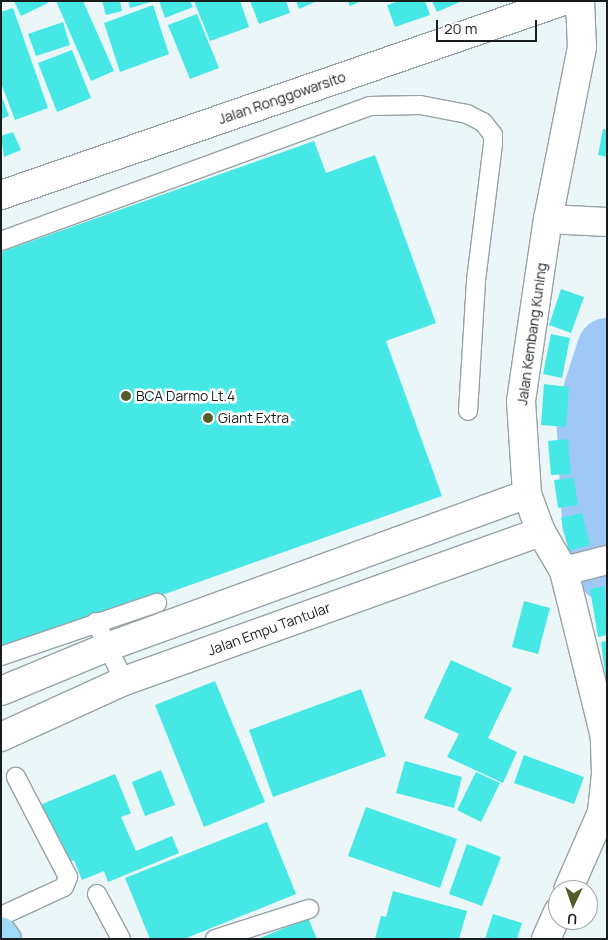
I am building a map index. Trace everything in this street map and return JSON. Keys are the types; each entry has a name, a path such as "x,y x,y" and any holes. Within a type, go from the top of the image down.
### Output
{"highway":[{"path":"1,931 7,939"}],"street":[{"name":"Jalan Ronggowarsito","path":"1,195 563,1"},
{"name":"Jalan Kembang Kuning","path":"572,880 602,812 606,773 606,737 564,572 540,532 528,494 521,400 548,219 582,47 580,1"},
{"path":"548,219 607,222"},
{"path":"1,691 107,648 528,494"},
{"name":"Jalan Empu Tantular","path":"1,737 124,681 540,532"},
{"path":"564,572 602,561"}],"lane":[{"path":"1,242 370,106 420,105 467,114 483,122 493,136 476,281 468,411"},
{"path":"1,656 96,622 157,603"},
{"path":"96,622 124,681"},
{"path":"1,916 64,887 68,877 16,777"},
{"path":"97,894 121,939"},
{"path":"214,939 310,909"}],"building":[{"path":"14,1 47,1 48,3 21,16"},
{"path":"56,1 83,1 114,71 91,81"},
{"path":"102,1 120,1 122,11 106,15"},
{"path":"128,1 151,1 151,2 130,8"},
{"path":"159,1 190,1 193,7 165,18"},
{"path":"194,1 240,1 249,27 210,41"},
{"path":"250,1 286,1 290,13 259,24"},
{"path":"296,1 317,1 299,9"},
{"path":"348,1 362,1 350,6"},
{"path":"400,1 425,1 430,15 395,27 387,5"},
{"path":"432,1 462,1 437,12"},
{"path":"153,5 169,54 120,72 104,23"},
{"path":"13,8 48,108 15,120 1,83 1,12"},
{"path":"197,14 219,68 190,79 168,25"},
{"path":"63,22 70,45 36,56 28,34"},
{"path":"72,50 91,98 57,112 38,63"},
{"path":"1,95 9,116 1,119"},
{"path":"603,129 607,130 607,157 598,155"},
{"path":"13,132 21,150 4,157 1,136"},
{"name":"Giant Extra","path":"314,141 326,173 375,155 436,323 386,341 442,496 1,652 1,252"},
{"path":"561,289 584,297 571,333 549,325"},
{"path":"551,334 570,338 562,378 543,374"},
{"path":"544,384 569,387 566,427 541,425"},
{"path":"568,439 571,474 551,475 548,441"},
{"path":"574,478 578,505 558,508 554,480"},
{"path":"582,513 590,545 569,551 561,518"},
{"path":"605,586 607,635 598,637 590,589"},
{"path":"524,601 550,608 538,654 512,647"},
{"path":"607,641 607,680 606,680 601,642"},
{"path":"451,660 512,688 488,738 517,752 503,783 447,757 459,734 424,718"},
{"path":"215,681 265,802 204,827 155,705"},
{"path":"361,689 386,756 273,797 249,730"},
{"path":"524,755 584,777 574,804 514,783"},
{"path":"405,761 462,777 454,808 396,793"},
{"path":"161,770 175,805 145,816 132,782"},
{"path":"476,772 500,783 481,822 457,810"},
{"path":"115,774 131,813 121,817 136,851 172,836 179,853 108,882 104,871 82,880 74,860 64,865 40,805"},
{"path":"366,807 457,839 440,888 348,856"},
{"path":"267,822 296,894 184,939 150,939 125,878"},
{"path":"467,844 501,857 482,906 449,894"},
{"path":"393,891 467,911 459,939 375,939 381,916 386,917"},
{"path":"493,914 522,923 517,939 485,939"},
{"path":"308,918 317,939 258,939"}],"waterway":[{"path":"607,348 586,414 592,523 607,572"}],"place":[{"name":"BCA Darmo Lt.4","path":"126,396"},
{"name":"Giant Extra","path":"208,418"}]}
